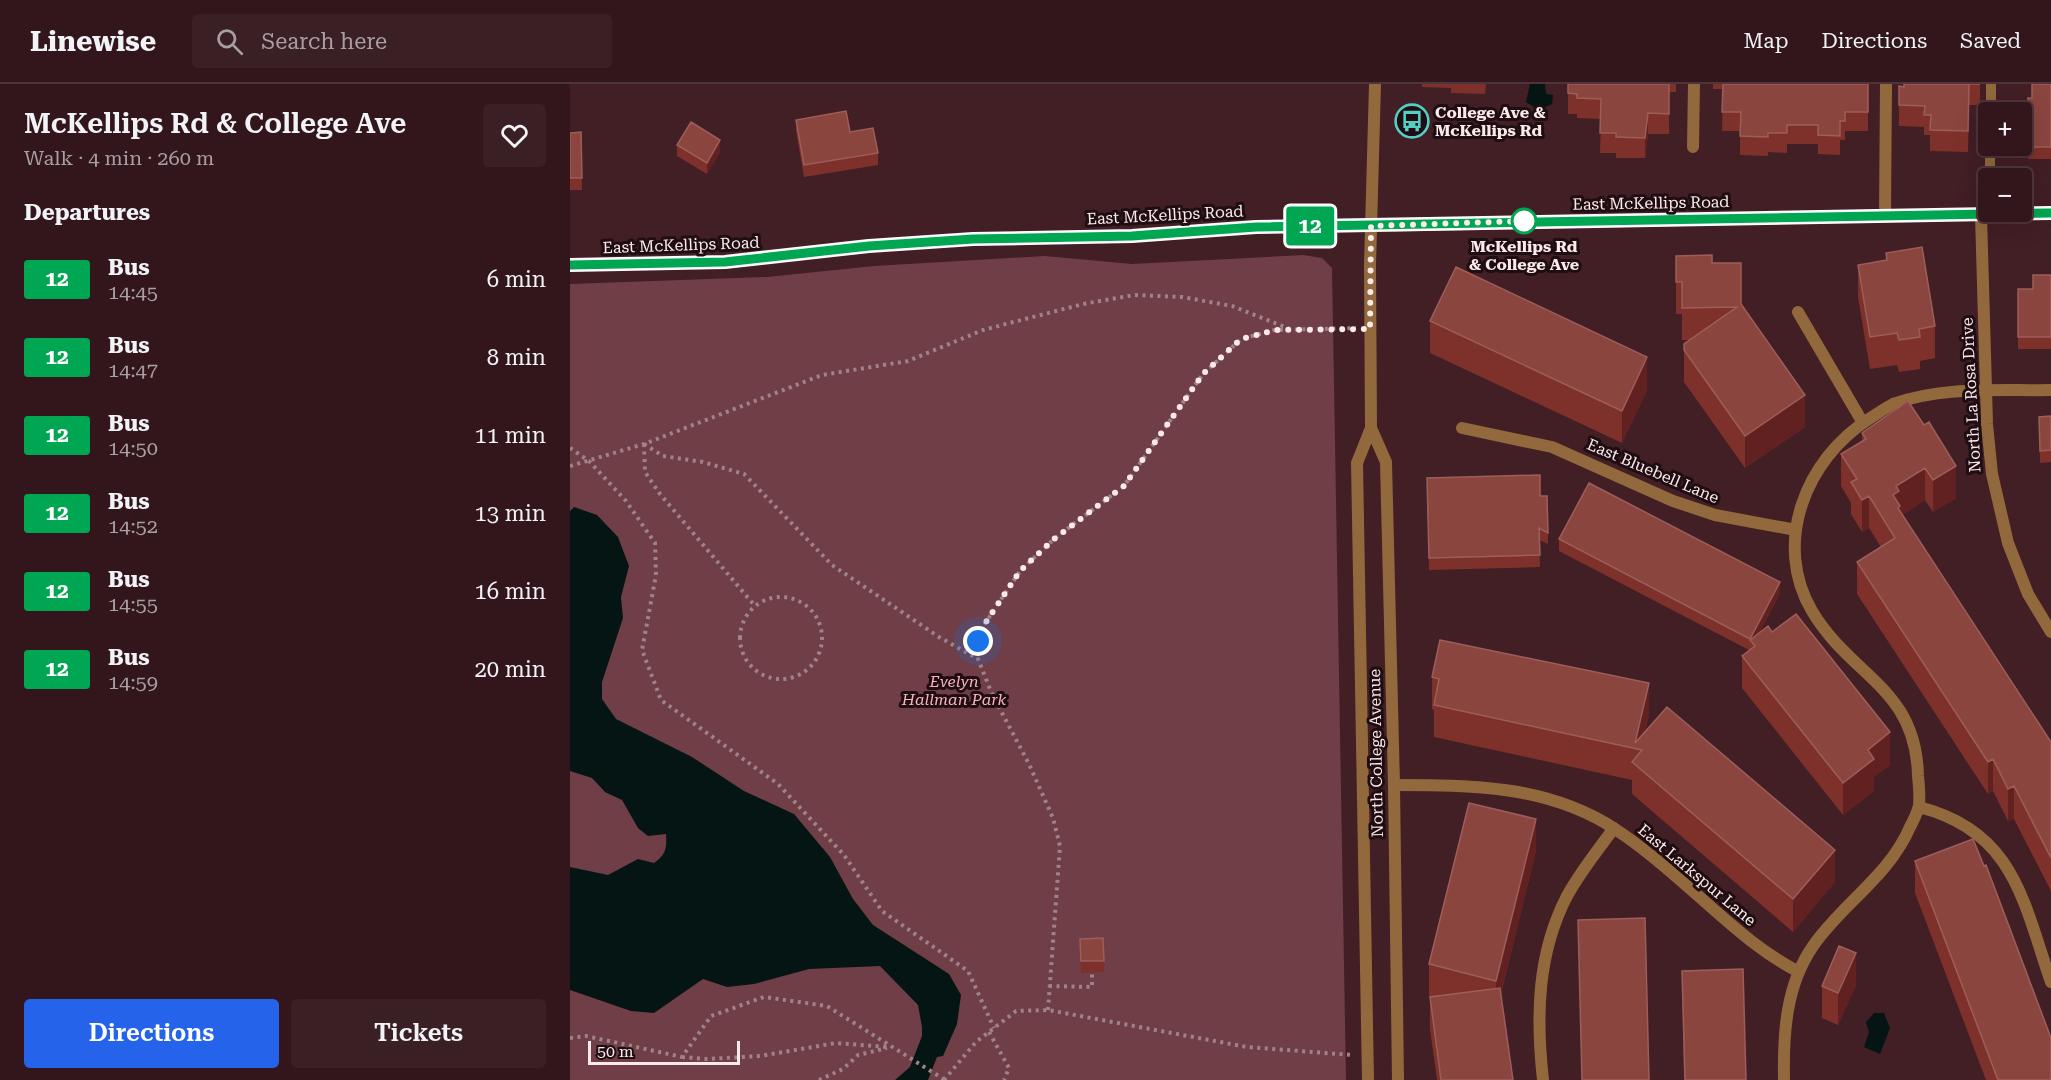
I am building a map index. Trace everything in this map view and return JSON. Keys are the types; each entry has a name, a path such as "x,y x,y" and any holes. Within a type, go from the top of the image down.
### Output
{"street":[{"name":"North College Avenue","path":"1368,1080 1357,463 1371,428 1371,226 1375,84"},
{"path":"1693,147 1694,84"},
{"path":"1885,216 1886,84"},
{"name":"East McKellips Road","path":"2032,213 2051,213"},
{"name":"East McKellips Road","path":"570,265 725,262 869,246 973,239 1132,236 1256,227 1978,214"},
{"name":"North La Rosa Drive","path":"1987,222 1986,392 1992,474 2008,543 2028,594 2051,632"},
{"path":"1798,312 1863,423"},
{"path":"1784,1080 1788,1002 1799,972 1821,937 1884,871 1903,844 1919,807 1918,758 1906,718 1891,697 1827,632 1812,611 1801,586 1797,565 1796,530 1805,493 1817,469 1843,437 1892,405 1937,393 2051,390"},
{"name":"North College Avenue","path":"1371,428 1386,462 1398,1080"},
{"name":"East Bluebell Lane","path":"1462,428 1552,447 1673,501 1715,515 1796,530"},
{"name":"East Larkspur Lane","path":"1394,785 1473,786 1530,794 1587,814 1614,828 1647,851 1748,940 1772,958 1799,972"},
{"path":"1919,807 1944,813 1974,830 1993,848 2018,889 2051,982"},
{"path":"1543,1080 1540,982 1549,939 1568,896 1614,828"}],"lane":[{"path":"1990,102 1991,84"}],"path":[{"path":"570,466 644,444 822,375 908,361 983,330 1103,300 1134,295 1182,297 1232,306 1291,330"},
{"path":"1048,1010 1060,846 1053,818 1029,764 992,694 978,658 978,641 984,625 1020,571 1054,539 1124,486 1203,374 1241,339 1275,330 1370,329"},
{"path":"644,444 645,472 660,494 755,606"},
{"path":"644,444 663,456 704,462 744,474 832,565 939,637 978,658"},
{"path":"570,448 589,460 626,501 655,543 656,575 642,650 661,700 778,784 844,855 882,911 968,971 994,1028"},
{"path":"781,597 795,599 807,606 819,623 822,644 818,657 810,668 799,676 772,679 760,674 750,666 739,641 740,628 746,616 755,606 767,599 781,597"},
{"path":"1049,986 1092,987 1092,973"},
{"path":"682,1057 711,1016 764,997 827,1006 944,1080 976,1042 1016,1011 1048,1010 1247,1047 1368,1055"},
{"path":"989,1032 1009,1068 1004,1080"},
{"path":"570,1038 586,1036 682,1057 707,1059 760,1056 836,1043 859,1043 891,1048"},
{"path":"819,1080 843,1069 858,1055 891,1048"}],"green space":[{"name":"Evelyn Hallman Park","path":"1303,255 1322,258 1332,268 1346,1080 570,1080 570,284 767,277 874,266 1045,256 1132,264"}],"shaded area":[{"path":"1530,84 1545,84 1546,94 1553,95 1552,104 1539,110 1526,102"},
{"path":"574,507 597,515 618,537 629,566 621,597 623,618 602,682 602,699 616,719 692,757 744,791 794,814 830,857 853,899 873,925 949,974 961,995 957,1024 943,1056 937,1057 928,1080 895,1080 910,1067 922,1036 922,1027 918,1005 880,966 809,969 754,984 727,987 703,979 654,1013 631,1011 570,990 570,867 608,875 638,859 654,863 665,851 666,843 666,834 648,836 638,828 622,800 605,792 592,778 570,771 570,511"},
{"path":"1874,1013 1884,1013 1890,1028 1880,1054 1864,1047 1869,1032 1866,1022"}],"building":[{"path":"1568,84 1669,84 1669,114 1648,113 1645,138 1616,137 1616,133 1600,133 1601,99 1577,98 1577,94 1568,93"},
{"path":"1723,84 1868,84 1868,112 1845,112 1845,121 1840,121 1840,136 1818,135 1818,125 1787,125 1787,133 1768,133 1768,137 1740,136 1741,112 1722,112"},
{"path":"1904,84 1969,84 1968,131 1930,130 1931,115 1924,115 1925,106 1899,105 1899,86 1904,87"},
{"path":"2032,84 2051,84 2051,147 2032,147 2032,102 2028,102 2028,98 2032,98"},
{"path":"846,111 850,132 873,128 878,153 804,165 796,120"},
{"path":"691,122 720,140 707,163 677,145"},
{"path":"581,132 582,178 570,178 570,133"},
{"path":"1922,247 1935,326 1919,329 1920,337 1899,340 1897,333 1870,337 1858,265 1887,260 1886,253"},
{"path":"1712,255 1712,263 1741,263 1741,304 1805,395 1745,436 1684,350 1684,344 1737,307 1682,308 1682,282 1676,282 1676,256"},
{"path":"1456,267 1647,357 1622,411 1430,321"},
{"path":"2033,275 2051,275 2051,337 2018,337 2018,289 2033,289"},
{"path":"1908,401 1924,425 1929,422 1956,466 1933,480 1925,468 1896,486 1899,491 1893,495 1900,506 1898,508 2051,742 2051,858 2014,786 2008,789 1993,759 1988,762 1857,562 1895,538 1869,496 1862,500 1851,482 1857,479 1841,454 1866,439 1862,433"},
{"path":"2051,416 2051,450 2040,451 2039,417"},
{"path":"1540,475 1540,496 1547,496 1548,533 1539,528 1540,555 1429,558 1427,478"},
{"path":"1589,483 1780,582 1750,639 1559,539"},
{"path":"1796,614 1890,732 1868,750 1874,759 1843,783 1742,656 1755,646 1750,640 1768,626 1772,632"},
{"path":"1440,640 1649,683 1635,743 1667,707 1835,850 1793,899 1632,762 1642,750 1434,705 1439,679 1432,677"},
{"path":"1469,803 1536,819 1496,981 1429,964"},
{"path":"1973,839 1984,866 1986,865 2051,1038 2051,1080 1998,1080 1915,861"},
{"path":"1645,918 1649,1080 1582,1080 1578,920"},
{"path":"1103,938 1104,961 1081,961 1080,939"},
{"path":"1839,946 1856,953 1838,993 1822,986"},
{"path":"1743,969 1746,1080 1685,1080 1682,971"},
{"path":"1500,988 1513,1080 1441,1080 1430,997"}],"bus line":[{"name":"12","path":"570,265 725,262 869,246 973,239 1132,236 1256,227 2051,213"}],"place":[{"name":"College Ave & McKellips Rd","path":"1412,121"},
{"name":"McKellips Rd & College Ave","path":"1524,221"}],"route":[{"path":"978,641 984,625 1020,571 1054,539 1124,486 1203,374 1241,339 1275,330 1370,329 1371,226 1524,221"}]}
